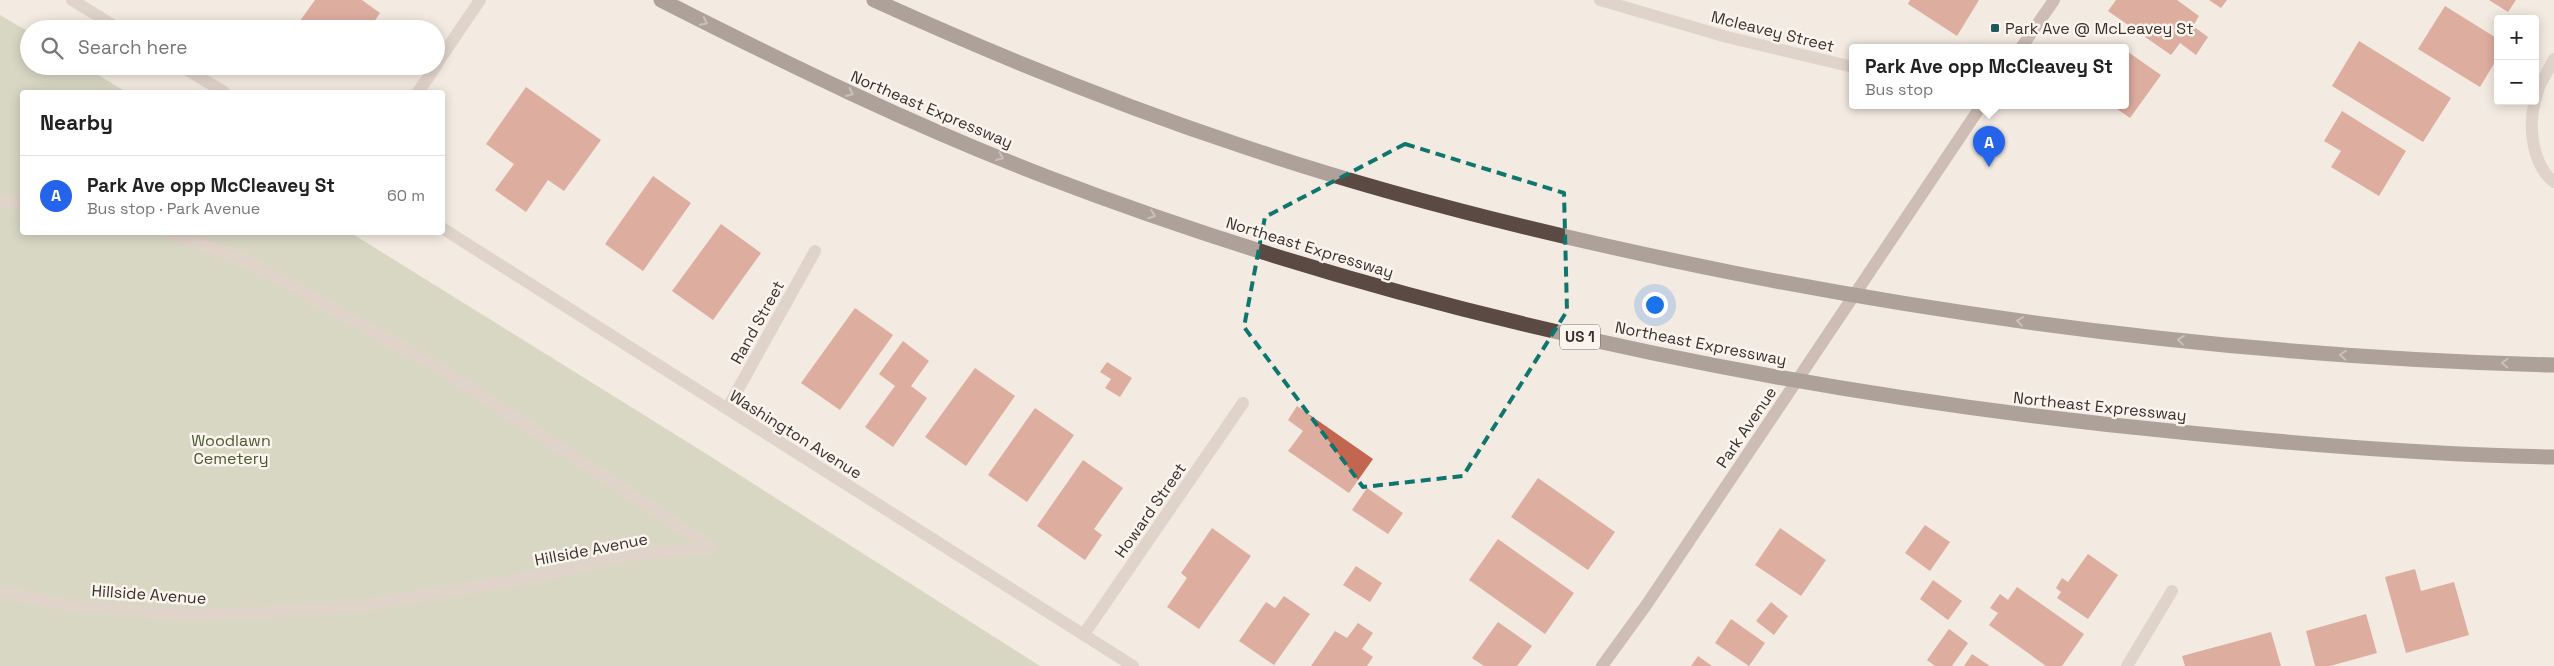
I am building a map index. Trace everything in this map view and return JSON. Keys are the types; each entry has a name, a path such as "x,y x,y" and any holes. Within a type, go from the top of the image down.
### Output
{"highway":[{"name":"Northeast Expressway","path":"661,0 779,60 901,116 1046,176 1191,229 1320,270 1461,309 1674,358 1962,407 2107,425 2254,440 2400,451 2554,457"},
{"path":"874,0 976,46 1110,99 1246,148 1386,191 1524,228 1666,260 1950,311 2105,332 2236,346 2384,358 2554,365"}],"main road":[{"path":"2024,44 2054,0"},
{"name":"Park Avenue","path":"1602,666 1755,444 1979,109"}],"street":[{"path":"72,0 105,20"},
{"path":"445,52 480,0"},
{"name":"Mcleavey Street","path":"1600,0 1727,37 1849,66"},
{"path":"2539,87 2554,59"},
{"path":"196,75 221,90"},
{"path":"419,90 430,75"},
{"path":"2534,105 2532,112 2534,147 2547,177 2554,182"},
{"path":"0,201 20,204"},
{"name":"Washington Avenue","path":"445,230 1133,666"},
{"name":"Hillside Avenue","path":"0,592 70,605 182,616 257,613 359,606 540,576 634,554 712,548 446,372 246,260 176,235"},
{"name":"Rand Street","path":"726,409 815,251"},
{"name":"Howard Street","path":"1084,634 1243,403"},
{"path":"2127,666 2172,591"}],"highlighted area":[{"path":"1405,144 1564,193 1567,311 1463,476 1363,487 1244,327 1265,217"}],"green space":[{"name":"Woodlawn Cemetery","path":"0,15 20,27 20,75 99,75 123,90 20,90 20,235 354,235 697,448 1040,666 0,666"}],"building":[{"path":"315,0 362,0 380,13 375,20 301,20"},
{"path":"1910,0 1979,0 1957,36 1908,4"},
{"path":"2116,0 2177,0 2199,16 2193,26 2208,37 2196,55 2180,43 2171,55 2108,11"},
{"path":"2209,0 2227,0 2221,8"},
{"path":"2489,0 2516,0 2508,12"},
{"path":"2445,6 2494,37 2494,64 2480,87 2418,49"},
{"path":"2359,41 2451,98 2423,142 2332,86"},
{"path":"2129,53 2161,75 2130,118 2117,109 2129,109"},
{"path":"526,87 601,140 564,191 548,180 526,212 495,190 514,164 486,144"},
{"path":"2342,111 2406,151 2379,196 2331,167 2341,151 2324,141"},
{"path":"653,176 691,203 643,271 605,244"},
{"path":"721,224 761,253 713,320 672,291"},
{"path":"855,308 893,335 840,410 801,383"},
{"path":"903,341 929,361 911,386 927,398 893,447 865,427 895,386 879,374"},
{"path":"1107,362 1132,378 1120,397 1105,388 1111,379 1100,372"},
{"path":"975,368 1015,396 966,466 925,437"},
{"path":"1297,406 1373,459 1349,493 1288,451 1303,431 1288,420"},
{"path":"1035,408 1074,435 1027,502 988,475"},
{"path":"1083,460 1123,488 1094,529 1102,535 1085,560 1037,526"},
{"path":"1538,478 1615,532 1588,570 1511,517"},
{"path":"1367,488 1403,513 1388,534 1352,510"},
{"path":"1925,525 1950,542 1930,571 1905,553"},
{"path":"1212,528 1251,556 1199,629 1167,607 1187,578 1181,573"},
{"path":"1780,528 1826,560 1801,596 1755,565"},
{"path":"1498,539 1574,593 1545,634 1469,580"},
{"path":"2088,554 2118,575 2088,619 2057,598 2061,592 2056,588 2062,578 2068,582"},
{"path":"1356,566 1382,583 1370,602 1343,585"},
{"path":"2415,569 2421,591 2454,582 2469,635 2406,653 2385,577"},
{"path":"1933,580 1962,601 1948,620 1920,599"},
{"path":"2017,587 2084,634 2062,666 2046,666 1989,625 1998,613 1990,608 2000,594 2008,600"},
{"path":"1284,596 1310,614 1274,665 1239,641 1266,602 1275,608"},
{"path":"1771,602 1788,616 1774,635 1756,621"},
{"path":"2366,614 2377,653 2330,666 2315,666 2306,631"},
{"path":"1731,619 1765,643 1749,666 1715,643"},
{"path":"1498,622 1532,646 1517,666 1484,666 1472,658"},
{"path":"1358,623 1373,633 1362,649 1373,657 1367,666 1311,666 1335,631 1347,638"},
{"path":"1949,629 1968,643 1952,666 1935,666 1927,660"},
{"path":"2271,632 2281,666 2185,666 2182,656"},
{"path":"1972,654 1990,666 1964,666"},
{"path":"1698,656 1712,666 1691,666"}],"place":[{"name":"Park Ave @ McLeavey St","path":"1995,28"},
{"name":"Park Ave opp McCleavey St","path":"1989,167"}]}
